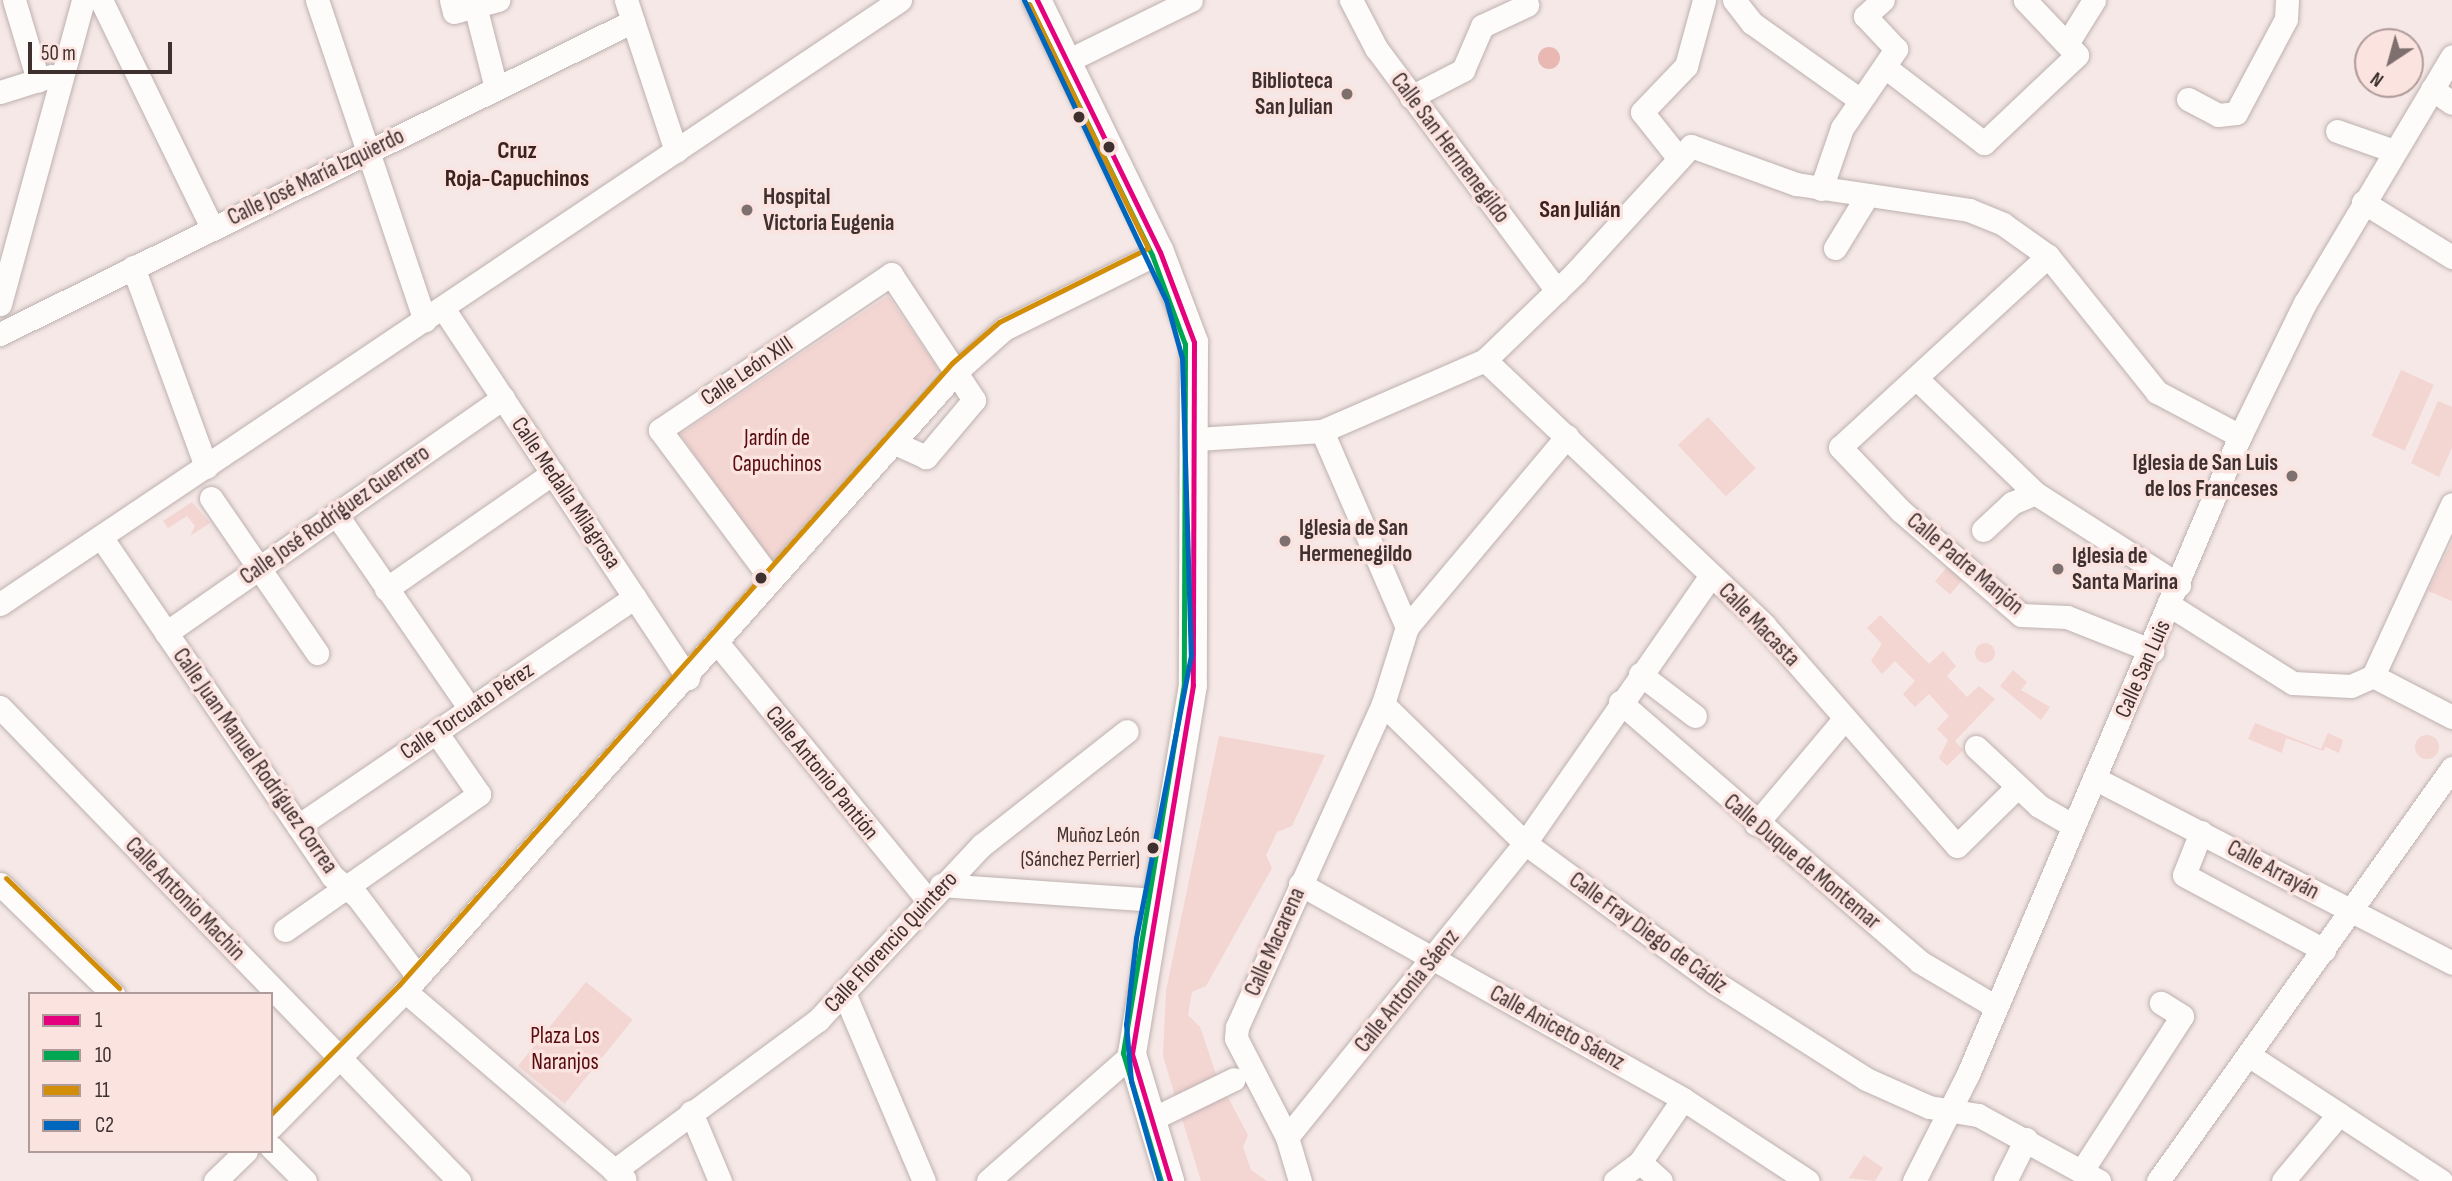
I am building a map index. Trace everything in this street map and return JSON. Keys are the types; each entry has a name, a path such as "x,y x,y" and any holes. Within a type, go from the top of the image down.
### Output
{"main road":[{"path":"1037,0 1160,252 1194,342 1197,439 1193,685 1155,900 1132,1054 1170,1181"}],"street":[{"path":"14,0 38,80"},
{"path":"0,304 11,220 64,72 83,0"},
{"path":"101,0 212,228"},
{"name":"Calle Medalla Milagrosa","path":"317,0 366,152 434,314 503,398 688,678"},
{"path":"451,0 454,12 486,3 496,88"},
{"path":"0,604 900,0"},
{"path":"1067,61 1191,0"},
{"name":"Calle San Hermenegildo","path":"1351,0 1411,97 1557,291"},
{"path":"1677,156 1642,112 1686,66 1704,0"},
{"path":"1734,0 1752,23 1860,100"},
{"path":"1821,189 1860,100 1885,67 1896,44 1865,16 1883,0"},
{"path":"1885,67 1984,143 2077,55 2068,42 2025,0"},
{"path":"2068,42 2094,0"},
{"path":"2188,99 2218,114 2236,113 2286,19 2287,0"},
{"path":"1411,97 1463,70 1482,26 1527,5"},
{"path":"629,10 676,151"},
{"name":"Calle José María Izquierdo","path":"0,334 496,88 629,10"},
{"name":"Calle San Luis","path":"1914,1181 1996,1007 2072,825 2153,651 2240,436 2363,202 2452,56"},
{"path":"0,92 64,72"},
{"path":"2432,89 2452,103"},
{"path":"2336,131 2394,151"},
{"path":"1197,439 1322,431 1485,360 1557,291 1677,156 1691,146 1821,189 1988,216 2048,256 2157,393 2240,436"},
{"path":"1835,248 1867,196"},
{"path":"2363,202 2452,257"},
{"path":"273,1125 411,984 719,645 771,579 958,370 1004,329 1160,252"},
{"path":"2048,256 1916,378 2035,493 2179,585"},
{"path":"133,267 206,467"},
{"name":"Calle León XIII","path":"771,579 660,429 891,274 958,370 974,400 926,457 893,442"},
{"name":"Calle Macasta","path":"1485,360 1764,625 1957,846 2017,787"},
{"name":"Calle Padre Manjón","path":"1916,378 1840,447 1961,554 2021,615 2067,617 2153,651"},
{"name":"Calle José Rodríguez Guerrero","path":"166,633 503,398"},
{"path":"1322,431 1407,627 1567,436"},
{"path":"386,589 553,472"},
{"path":"1983,530 2011,503 2035,493"},
{"path":"211,498 317,653"},
{"path":"2171,606 2293,682 2351,686 2372,676 2452,504"},
{"path":"336,514 470,709"},
{"name":"Calle Juan Manuel Rodríguez Correa","path":"101,537 298,826 345,887 411,984 621,1176"},
{"name":"Calle Antonia Sáenz","path":"1287,1137 1435,960 1525,843 1620,702 1711,575"},
{"name":"Calle Torcuato Pérez","path":"298,826 635,597"},
{"name":"Calle Macarena","path":"1300,1181 1287,1137 1241,1075 1237,1027 1383,704 1407,627"},
{"name":"Calle Antonio Pantión","path":"719,645 934,892"},
{"path":"1640,674 1695,716"},
{"path":"2372,676 2452,717"},
{"name":"Calle Duque de Montemar","path":"1620,702 1756,824 1920,962 1996,1007"},
{"name":"Calle Fray Diego de Cádiz","path":"1383,704 1525,843 1803,1040 1867,1079 1949,1110 1978,1115 2091,1175"},
{"name":"Calle Antonio Machin","path":"0,707 459,1181"},
{"path":"1756,824 1844,719"},
{"name":"Calle Florencio Quintero","path":"621,1176 691,1112 845,995 934,892 1127,730"},
{"path":"285,930 479,794 436,732"},
{"path":"1976,747 2017,787 2072,825"},
{"path":"2250,1056 2452,768"},
{"name":"Calle Arrayán","path":"2094,779 2452,963"},
{"path":"2201,832 2184,875 2324,950"},
{"path":"0,884 111,992"},
{"name":"Calle Aniceto Sáenz","path":"1300,884 1683,1099 1808,1181"},
{"path":"934,892 1155,900"},
{"path":"845,995 924,1181"},
{"path":"2091,1175 2182,1016 2161,1003"},
{"path":"988,1181 1132,1054"},
{"path":"2158,1181 2241,1056 2250,1056 2441,1181"},
{"path":"1150,1120 1241,1075"},
{"path":"1615,1181 1640,1163 1683,1099"},
{"path":"691,1112 720,1181"},
{"path":"2283,1181 2339,1114"},
{"path":"2004,1181 2026,1139"},
{"path":"273,1149 305,1181"},
{"path":"215,1181 244,1153"},
{"path":"1640,1163 1661,1181"}],"green space":[{"name":"Jardín de Capuchinos","path":"888,296 939,370 771,562 680,434"},
{"path":"2401,370 2434,385 2405,450 2372,436"},
{"path":"2438,401 2452,407 2452,447 2439,477 2411,463"},
{"path":"1708,417 1756,468 1726,496 1678,445"},
{"path":"192,502 210,523 190,536 195,526 187,516 168,528 163,521"},
{"path":"2452,542 2452,601 2428,591"},
{"path":"1950,564 1965,577 1950,594 1935,581"},
{"path":"1880,615 1929,664 1943,651 1956,666 1947,676 1967,697 1979,686 1995,699 1955,741 1963,750 1947,766 1939,758 1948,740 1937,729 1949,716 1929,694 1915,707 1903,694 1915,681 1895,661 1882,674 1871,661 1882,644 1867,628"},
{"path":"1981,643 1989,643 1995,653 1989,663 1981,663 1975,657 1975,649"},
{"path":"2013,670 2027,682 2021,690 2050,707 2041,720 2000,686"},
{"path":"2255,723 2321,749 2328,733 2343,740 2339,753 2326,747 2323,751 2286,738 2282,753 2248,739"},
{"path":"2427,735 2438,742 2439,747 2432,758 2427,759 2416,752 2415,747 2422,736"},
{"path":"1219,736 1325,755 1292,826 1277,832 1266,855 1272,868 1206,986 1192,992 1188,1015 1200,1027 1217,1077 1248,1135 1243,1147 1251,1170 1267,1181 1201,1181 1163,1056 1166,991"},
{"name":"Plaza Los Naranjos","path":"586,982 633,1020 565,1104 518,1066"},
{"path":"1864,1155 1883,1168 1875,1181 1849,1178"}],"shaded area":[{"path":"1549,47 1557,50 1560,58 1557,66 1549,69 1541,66 1538,58 1541,50"}],"transit line":[{"name":"C2","path":"1024,0 1166,300 1182,358 1191,655 1136,938 1126,1024 1131,1081 1159,1179"},
{"name":"1","path":"1037,0 1160,252 1194,342 1193,685 1132,1054 1170,1181"},
{"name":"10","path":"1029,4 1152,255 1185,344 1184,684 1123,1053 1161,1181"},
{"name":"11","path":"273,1112 399,985 952,363 999,322 1148,248 1029,4"},
{"name":"11","path":"6,878 119,988"}],"place":[{"name":"Biblioteca San Julian","path":"1347,94"},
{"name":"Hospital Victoria Eugenia","path":"747,210"},
{"name":"Iglesia de San Luis de los Franceses","path":"2292,476"},
{"name":"Iglesia de San Hermenegildo","path":"1285,541"},
{"name":"Iglesia de Santa Marina","path":"2058,569"},
{"name":"Muñoz León (Sánchez Perrier)","path":"1153,848"}],"district":[{"name":"Cruz Roja-Capuchinos","path":"517,165"},
{"name":"San Julián","path":"1580,210"}]}
